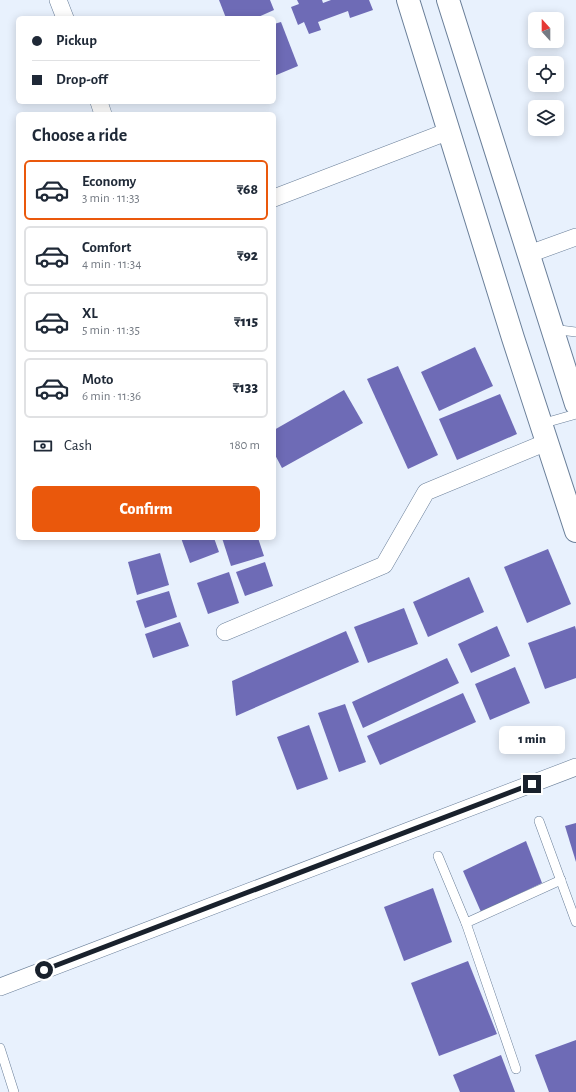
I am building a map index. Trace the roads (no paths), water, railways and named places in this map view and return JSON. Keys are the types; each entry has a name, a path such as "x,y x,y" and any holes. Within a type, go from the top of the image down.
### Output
{"main road":[{"path":"408,0 576,531"},
{"path":"448,0 576,404"}],"street":[{"path":"58,0 64,16"},
{"path":"276,197 449,131"},
{"path":"529,254 576,237"},
{"path":"226,632 384,564 426,492 544,433"},
{"path":"0,987 576,767"}],"lane":[{"path":"552,329 576,332"},
{"path":"544,433 576,414"},
{"path":"539,821 576,922"},
{"path":"438,856 466,923 516,1069"},
{"path":"466,923 561,880"},
{"path":"0,1048 14,1092"}]}
